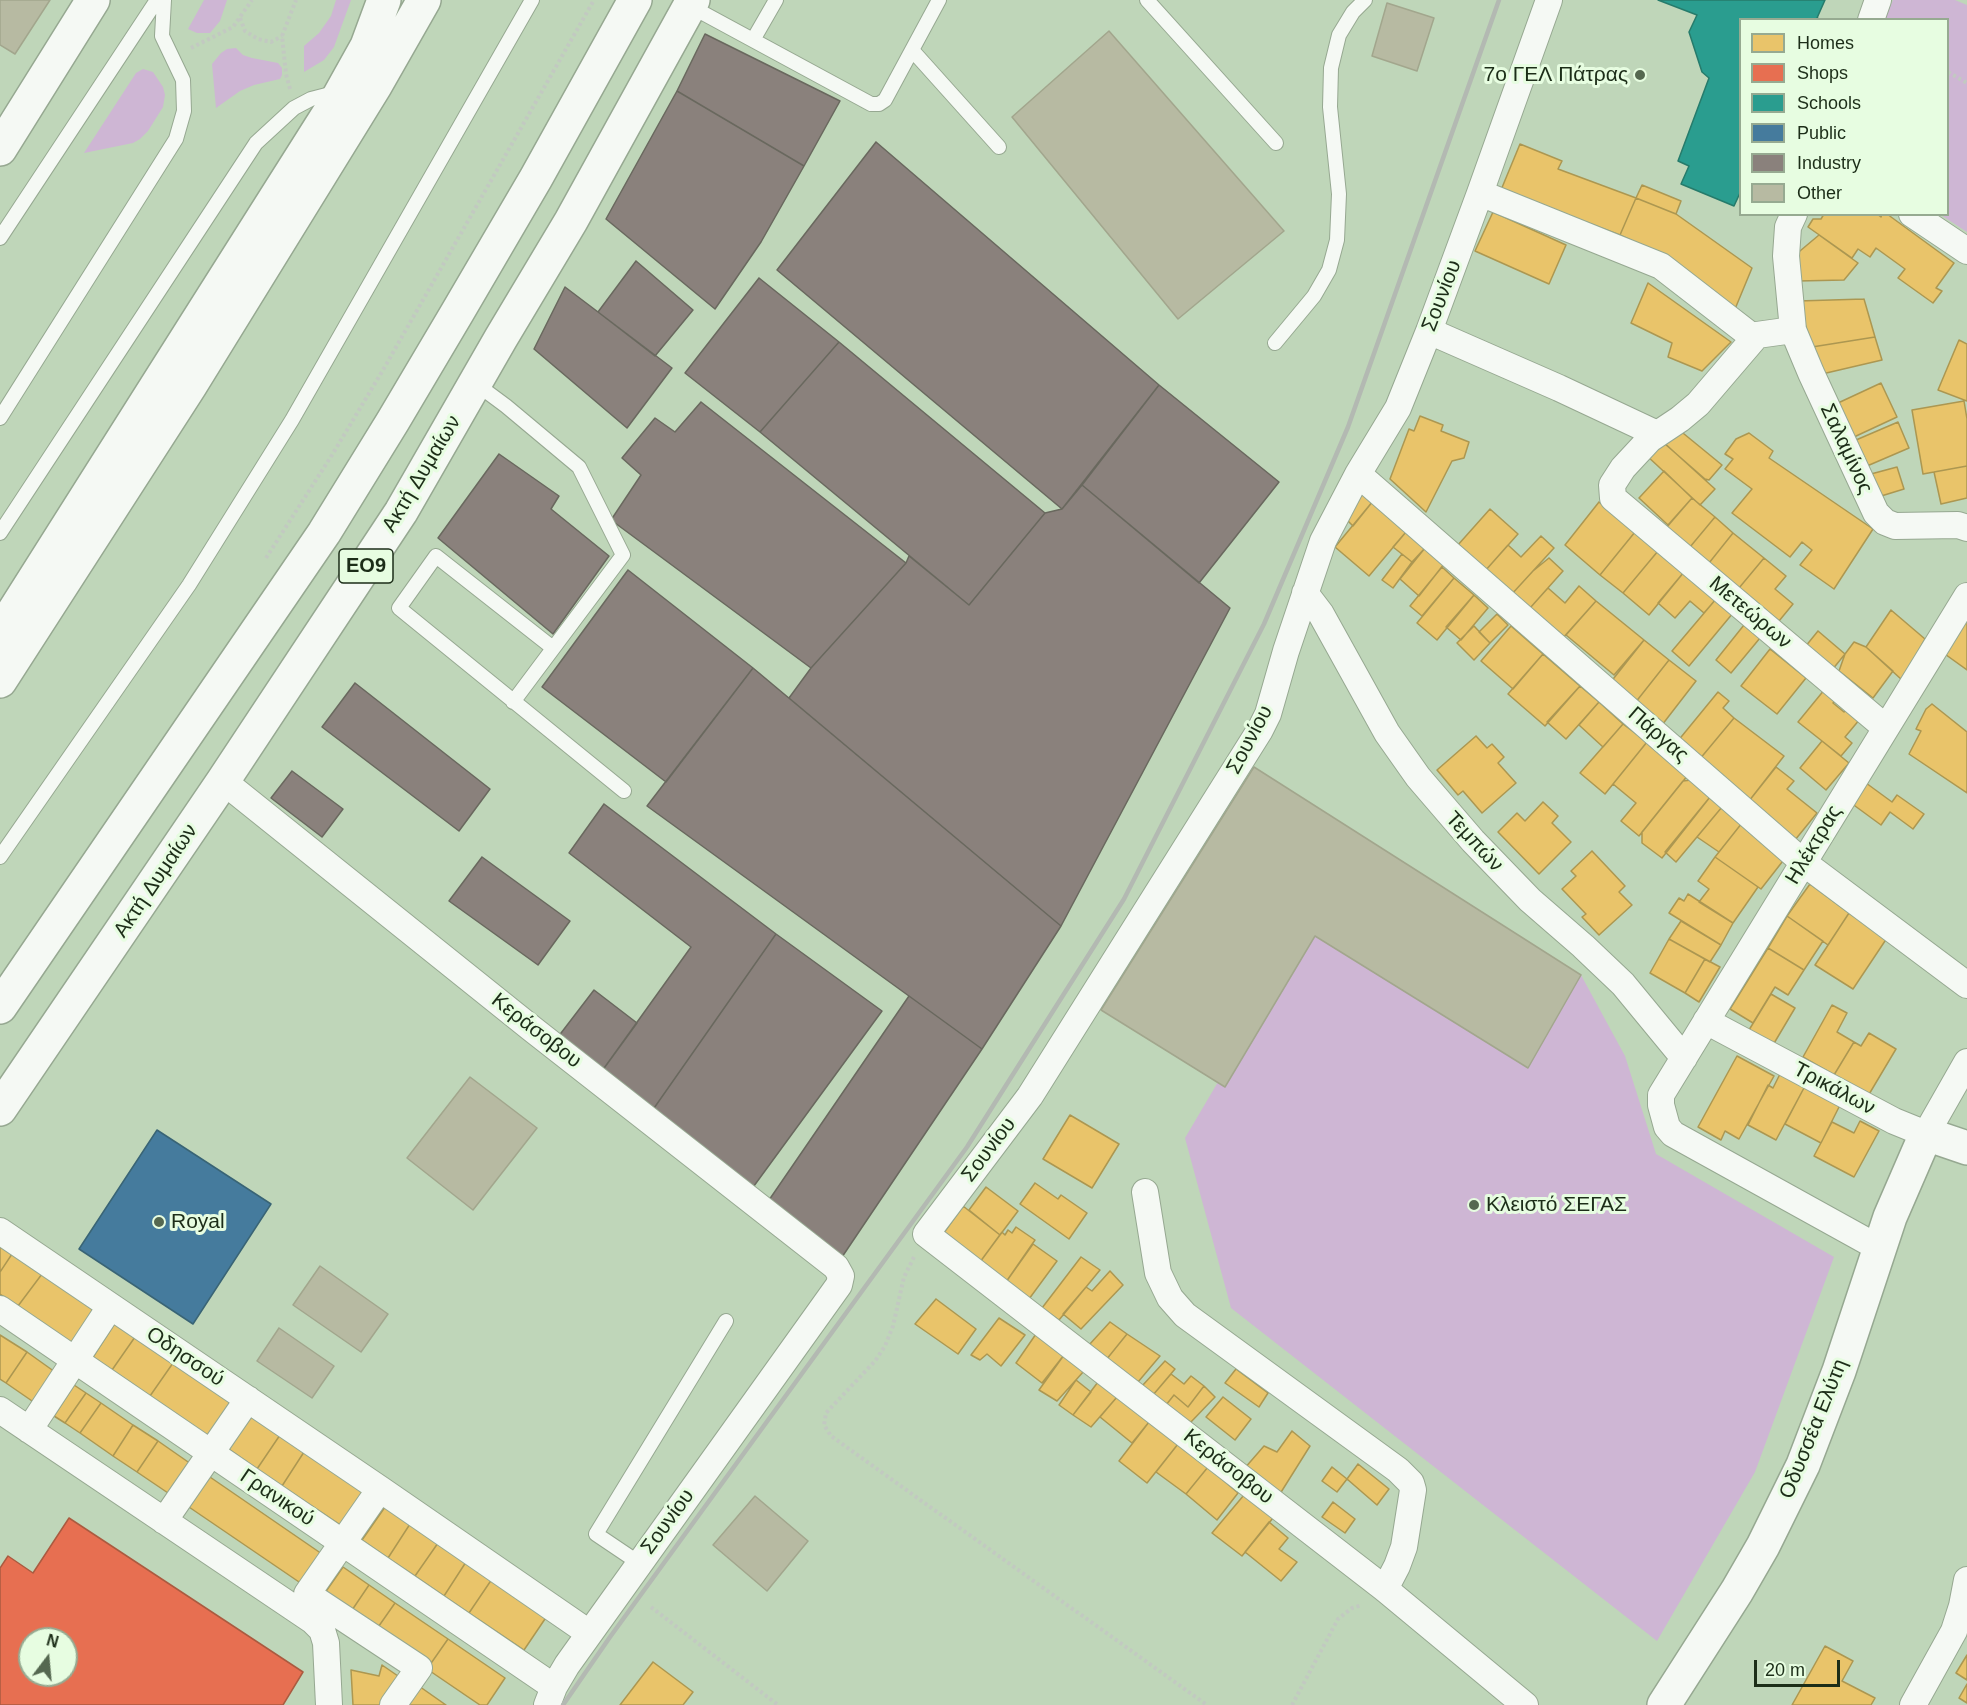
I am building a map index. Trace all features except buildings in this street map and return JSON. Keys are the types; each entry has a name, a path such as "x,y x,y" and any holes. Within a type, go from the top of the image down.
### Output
{"main road":[{"path":"0,149 93,0"},
{"path":"2,676 14,611 342,92 367,46 384,0"},
{"path":"2,676 190,386 375,86 424,0"},
{"name":"ΕΟ9","path":"0,1006 330,523 480,274 635,0"},
{"name":"Ακτή Δυμαίων","path":"0,1109 223,781 401,512 577,211 692,3"},
{"name":"Τρικάλων","path":"1926,1134 1967,1148"},
{"name":"Οδυσσέα Ελύτη","path":"1664,1705 1737,1591 1782,1510 1803,1465 1839,1371 1879,1248 1902,1187 1926,1134"}],"street":[{"name":"Σουνίου","path":"926,1234 1030,1096 1260,730 1268,714 1286,651 1323,541 1358,474 1398,408 1429,331 1549,0"},
{"path":"1872,18 1878,0"},
{"path":"1480,193 1661,266 1755,337"},
{"path":"1915,216 1967,251"},
{"name":"Σαλαμίνος","path":"1791,221 1786,256 1793,330 1876,513 1885,522 1895,526 1958,525 1967,528"},
{"path":"1429,331 1657,434 1698,404 1755,337 1793,330"},
{"name":"Μετεώρων","path":"1657,434 1618,474 1612,485 1613,498 1886,728"},
{"name":"Πάργας","path":"1358,474 1804,863 1967,985"},
{"name":"Τεμπών","path":"1305,593 1322,614 1387,732 1418,777 1473,841 1516,886 1616,978 1684,1058"},
{"name":"Ηλέκτρας","path":"1879,1248 1673,1134 1667,1126 1661,1105 1661,1095 1967,596"},
{"name":"Κεράσοβου","path":"223,781 512,1013 837,1267 841,1276 839,1285"},
{"name":"Τρικάλων","path":"1706,1021 1894,1121 1926,1134"},
{"path":"1926,1134 1967,1062"},
{"path":"1145,1192 1158,1273 1170,1298 1185,1315 1388,1463 1411,1483 1413,1490 1404,1547 1385,1589"},
{"name":"Οδησσού","path":"0,1231 248,1399 164,1521"},
{"name":"Κεράσοβου","path":"926,1234 1385,1589 1525,1705"},
{"name":"Σουνίου","path":"550,1696 567,1665 589,1633 839,1285"},
{"path":"29,1430 110,1307"},
{"name":"Γρανικού","path":"0,1310 343,1543 550,1696"},
{"path":"248,1399 589,1633"},
{"path":"0,1410 164,1521 418,1668 393,1705"},
{"path":"308,1605 343,1543 380,1489"},
{"path":"1913,1705 1954,1631 1967,1580"},
{"path":"308,1605 326,1643 329,1705"}],"lane":[{"path":"0,238 157,0"},
{"path":"0,418 176,140 184,111 183,80 162,36 165,0"},
{"path":"0,857 189,585 279,440 532,0"},
{"path":"753,40 776,0"},
{"path":"692,3 753,40 871,104 879,104 885,100 939,0"},
{"path":"1147,0 1276,143"},
{"path":"1275,343 1314,296 1329,270 1337,240 1339,194 1330,106 1331,68 1339,35 1353,12 1365,0"},
{"path":"912,50 999,147"},
{"path":"0,533 256,142 294,108 311,99 342,92"},
{"path":"475,383 506,406 579,468 623,555 513,702"},
{"path":"553,648 436,556 399,608 624,791"},
{"path":"639,1563 596,1534 726,1321"}],"path":[{"path":"172,56 233,27 252,0"},
{"path":"294,108 286,74 282,36 295,0"},
{"path":"266,559 383,370 594,0"},
{"path":"240,18 245,31 258,39 271,42 282,36"},
{"path":"1949,73 1967,83"},
{"path":"926,1234 904,1277 893,1326 885,1346 826,1413 824,1425 831,1436 1207,1705"},
{"path":"1293,1705 1338,1619 1352,1608 1376,1600 1385,1589"},
{"path":"651,1607 778,1705"}],"shaded area":[{"path":"204,0 227,0 220,21 210,33 197,33 188,29"},
{"path":"336,0 351,0 334,47 324,60 304,72 304,46 319,33 331,16"},
{"path":"1893,0 1955,0 1967,5 1967,232 1943,216 1949,216 1949,18 1885,18"},
{"path":"236,48 243,55 278,63 282,68 282,75 280,79 240,91 216,108 212,64 227,49"},
{"path":"143,69 153,72 163,87 165,95 163,107 148,131 133,143 84,153 136,73"},
{"name":"Κλειστό ΣΕΓΑΣ","path":"1254,767 1581,975 1625,1056 1656,1154 1834,1257 1755,1472 1657,1641 1231,1308 1185,1138 1218,1082 1101,1010"}],"railway":[{"path":"563,1705 610,1637 967,1147 1124,899 1264,624 1348,427 1499,0"}],"place":[{"name":"7ο ΓΕΛ Πάτρας","path":"1640,75"},
{"name":"Κλειστό ΣΕΓΑΣ","path":"1474,1205"},
{"name":"Royal","path":"159,1222"}]}
